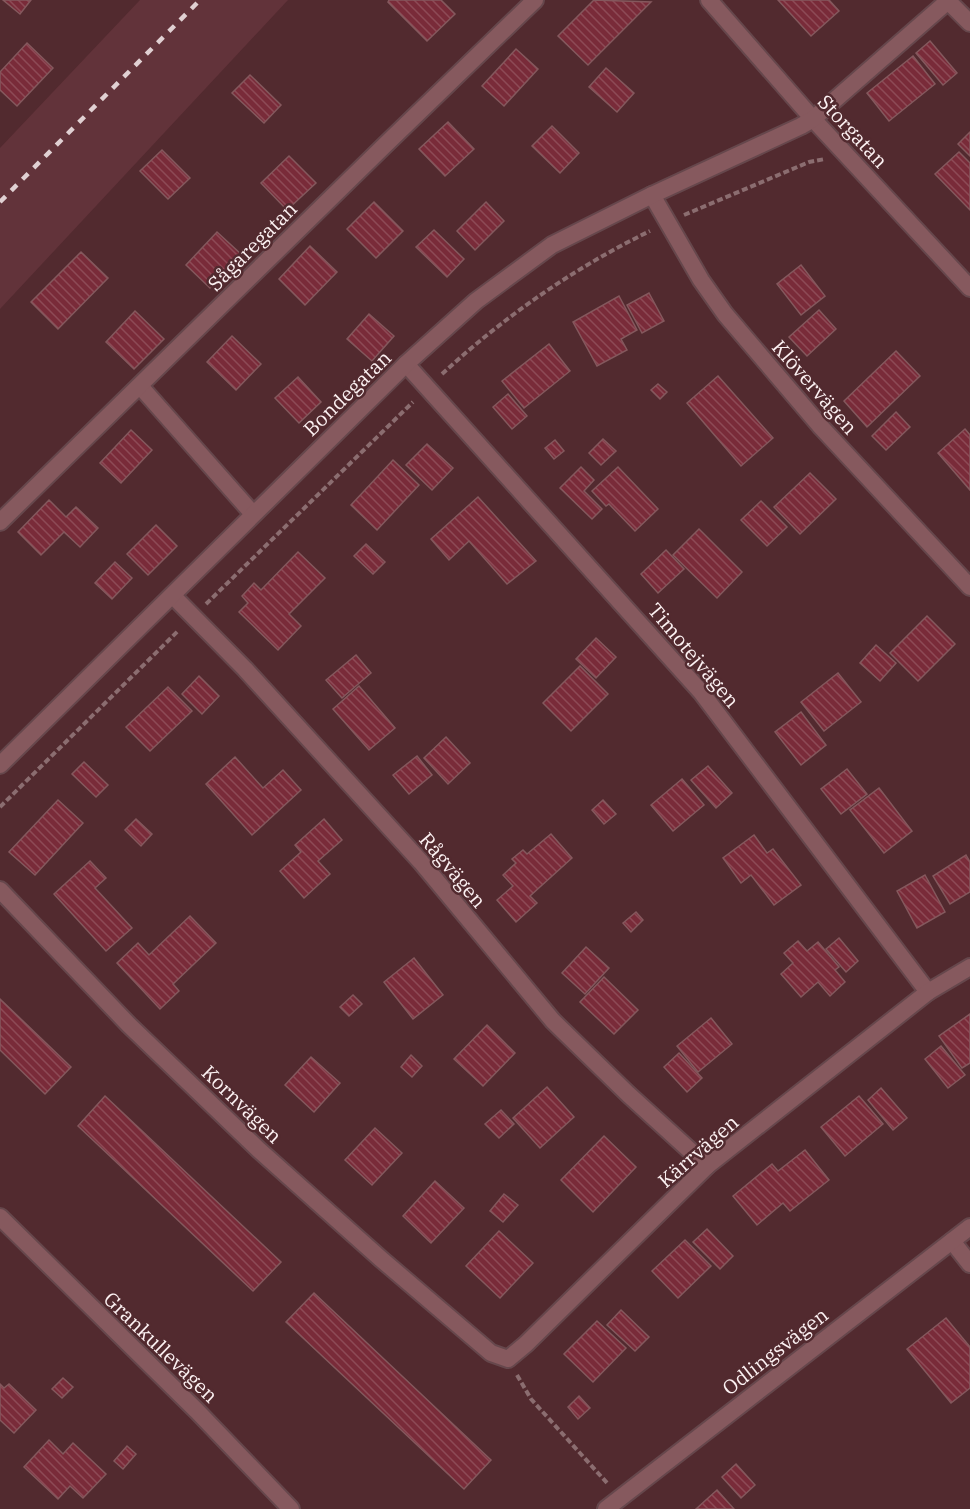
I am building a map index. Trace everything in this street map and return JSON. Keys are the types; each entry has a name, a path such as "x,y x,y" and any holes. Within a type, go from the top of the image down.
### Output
{"street":[{"name":"Sågaregatan","path":"0,522 535,0"},
{"name":"Storgatan","path":"709,0 840,149 970,288"},
{"name":"Bondegatan","path":"0,765 406,364 476,301 552,245 813,119 948,1 970,23"},
{"name":"Klövervägen","path":"652,195 701,280 733,323 820,427 970,587"},
{"name":"Timotejvägen","path":"406,364 701,692 928,992"},
{"path":"140,386 253,514"},
{"name":"Rågvägen","path":"172,596 245,669 421,862 553,1021 707,1166"},
{"name":"Kornvägen","path":"0,890 129,1024 260,1150 363,1244 491,1353 508,1359"},
{"name":"Kärrvägen","path":"508,1359 707,1166 928,992 970,967"},
{"name":"Grankullevägen","path":"0,1217 196,1411 291,1509"},
{"name":"Odlingsvägen","path":"612,1507 629,1491 970,1227"},
{"path":"952,1241 970,1264"}],"path":[{"path":"0,807 427,387 510,317 569,275 620,246 668,222 809,162 825,159 840,149"},
{"path":"508,1359 531,1399 606,1484 629,1491"}],"shaded area":[{"path":"140,0 288,0 0,309 0,148"}],"building":[{"path":"3,0 31,0 20,14"},
{"path":"389,0 441,0 455,14 427,41 388,2"},
{"path":"594,0 651,2 588,65 558,36"},
{"path":"778,0 829,0 839,11 811,36"},
{"path":"930,41 957,73 943,85 916,53"},
{"path":"27,43 53,68 17,106 0,90 0,72"},
{"path":"516,49 538,69 504,106 482,86"},
{"path":"913,56 935,84 889,121 867,93"},
{"path":"606,68 634,93 617,112 589,87"},
{"path":"250,75 281,105 264,123 232,93"},
{"path":"448,122 474,149 445,176 419,149"},
{"path":"552,126 579,153 560,173 532,146"},
{"path":"970,132 970,156 958,144"},
{"path":"162,150 190,178 168,199 140,171"},
{"path":"959,152 970,163 970,210 935,174"},
{"path":"289,156 316,183 287,210 261,183"},
{"path":"374,202 403,231 376,258 347,229"},
{"path":"486,202 504,221 475,250 457,231"},
{"path":"434,230 464,259 447,277 416,247"},
{"path":"217,232 242,255 210,288 186,265"},
{"path":"310,246 337,272 305,305 279,279"},
{"path":"81,252 108,278 58,329 31,302"},
{"path":"801,265 825,296 801,315 777,284"},
{"path":"649,293 664,321 642,333 627,305"},
{"path":"619,296 637,330 621,339 627,350 597,366 573,322"},
{"path":"819,310 836,329 807,356 789,337"},
{"path":"135,311 164,339 134,369 106,342"},
{"path":"369,314 394,336 372,361 347,339"},
{"path":"232,336 261,364 236,390 207,362"},
{"path":"549,344 570,371 524,408 502,381"},
{"path":"896,351 920,376 867,427 844,401"},
{"path":"718,376 773,438 741,466 687,403"},
{"path":"298,377 321,402 299,423 275,398"},
{"path":"658,384 667,392 660,399 651,390"},
{"path":"508,394 527,416 512,429 493,407"},
{"path":"896,412 910,427 886,450 872,436"},
{"path":"965,429 970,435 970,490 938,453"},
{"path":"131,430 152,450 121,483 100,463"},
{"path":"603,439 616,451 601,465 589,453"},
{"path":"555,440 564,451 554,459 545,448"},
{"path":"427,444 453,468 432,490 406,465"},
{"path":"393,460 419,485 377,530 351,505"},
{"path":"581,467 594,480 584,491 602,509 592,519 560,488"},
{"path":"618,467 658,509 635,531 609,504 606,506 592,491"},
{"path":"810,473 836,499 800,534 774,507"},
{"path":"478,497 536,561 507,584 469,541 449,560 431,539"},
{"path":"49,500 66,517 76,507 98,528 80,547 64,532 41,555 18,532"},
{"path":"761,501 787,527 767,546 741,520"},
{"path":"156,525 177,546 148,575 127,554"},
{"path":"699,529 742,572 717,598 673,555"},
{"path":"366,544 385,562 373,574 354,556"},
{"path":"666,550 684,569 658,593 641,574"},
{"path":"298,552 325,578 289,614 301,626 278,650 239,612 248,603 242,596 254,583 261,590"},
{"path":"115,562 132,578 112,599 95,583"},
{"path":"927,616 955,644 918,681 890,653"},
{"path":"596,638 616,657 596,678 576,659"},
{"path":"876,645 896,663 880,681 860,663"},
{"path":"356,655 371,673 342,698 326,680"},
{"path":"580,666 608,694 571,731 543,703"},
{"path":"838,673 861,702 824,731 801,702"},
{"path":"199,676 219,696 202,714 182,694"},
{"path":"359,686 395,728 369,750 333,709"},
{"path":"168,687 192,711 150,751 126,727"},
{"path":"801,712 826,745 801,765 775,732"},
{"path":"446,737 470,763 448,784 424,758"},
{"path":"417,756 432,775 409,794 393,775"},
{"path":"235,757 263,788 283,770 301,790 252,835 206,784"},
{"path":"84,762 108,785 96,797 72,774"},
{"path":"708,766 732,793 716,808 691,780"},
{"path":"847,769 867,794 841,814 821,789"},
{"path":"682,779 704,805 673,831 651,805"},
{"path":"879,788 912,831 884,853 850,810"},
{"path":"58,800 83,823 35,875 9,852"},
{"path":"603,800 616,814 604,824 592,810"},
{"path":"136,819 152,834 141,846 125,830"},
{"path":"324,819 342,840 318,861 330,874 304,898 280,871 301,852 295,845"},
{"path":"551,834 572,858 530,896 537,903 516,922 497,900 513,886 503,875 516,863 512,859 523,850 527,854"},
{"path":"754,835 767,853 773,849 801,885 774,905 751,875 741,883 723,858"},
{"path":"966,855 970,862 970,892 950,904 933,876"},
{"path":"90,861 106,878 95,888 132,928 106,951 54,894"},
{"path":"925,875 945,912 917,928 897,891"},
{"path":"636,912 643,920 631,932 623,923"},
{"path":"190,916 216,943 173,984 179,991 160,1009 117,963 138,943 149,955"},
{"path":"839,938 858,961 846,972 826,949"},
{"path":"798,941 807,951 818,942 839,967 835,970 845,982 830,996 818,982 801,997 781,974 793,963 784,953"},
{"path":"586,947 609,968 585,994 562,973"},
{"path":"414,958 443,995 413,1019 384,982"},
{"path":"604,977 638,1010 614,1034 580,1002"},
{"path":"353,995 362,1004 349,1016 340,1007"},
{"path":"0,999 71,1067 45,1094 0,1050"},
{"path":"970,1014 970,1063 962,1068 939,1036"},
{"path":"711,1018 732,1044 698,1072 677,1046"},
{"path":"487,1025 515,1053 483,1086 454,1059"},
{"path":"941,1046 965,1075 948,1088 925,1059"},
{"path":"679,1053 702,1078 687,1092 664,1067"},
{"path":"411,1055 422,1066 412,1077 401,1067"},
{"path":"311,1057 340,1083 314,1112 285,1085"},
{"path":"547,1087 574,1117 540,1148 513,1118"},
{"path":"881,1088 907,1118 893,1130 868,1100"},
{"path":"105,1096 281,1262 253,1291 78,1126"},
{"path":"859,1096 883,1124 845,1156 821,1127"},
{"path":"501,1110 514,1124 499,1138 485,1124"},
{"path":"375,1128 402,1153 372,1185 345,1160"},
{"path":"604,1136 636,1167 593,1212 561,1180"},
{"path":"805,1150 829,1180 790,1211 783,1203 757,1225 733,1196 772,1164 778,1171"},
{"path":"435,1181 464,1208 431,1243 403,1216"},
{"path":"504,1194 518,1205 503,1222 490,1211"},
{"path":"707,1229 733,1256 720,1269 693,1242"},
{"path":"499,1231 533,1263 500,1298 466,1266"},
{"path":"685,1240 711,1266 678,1298 652,1271"},
{"path":"314,1293 491,1460 464,1489 286,1322"},
{"path":"621,1310 649,1337 635,1351 607,1325"},
{"path":"946,1318 970,1347 970,1388 951,1403 907,1349"},
{"path":"597,1321 626,1348 593,1382 564,1354"},
{"path":"63,1378 73,1387 62,1398 52,1389"},
{"path":"0,1384 4,1388 9,1384 36,1410 14,1433 0,1420"},
{"path":"579,1396 590,1408 578,1419 568,1407"},
{"path":"49,1440 63,1454 73,1443 106,1474 83,1498 70,1486 58,1499 24,1467"},
{"path":"127,1446 136,1454 123,1469 114,1461"},
{"path":"736,1464 755,1485 741,1498 722,1477"},
{"path":"717,1490 734,1509 696,1509"}],"railway":[{"path":"0,202 200,0"}]}
